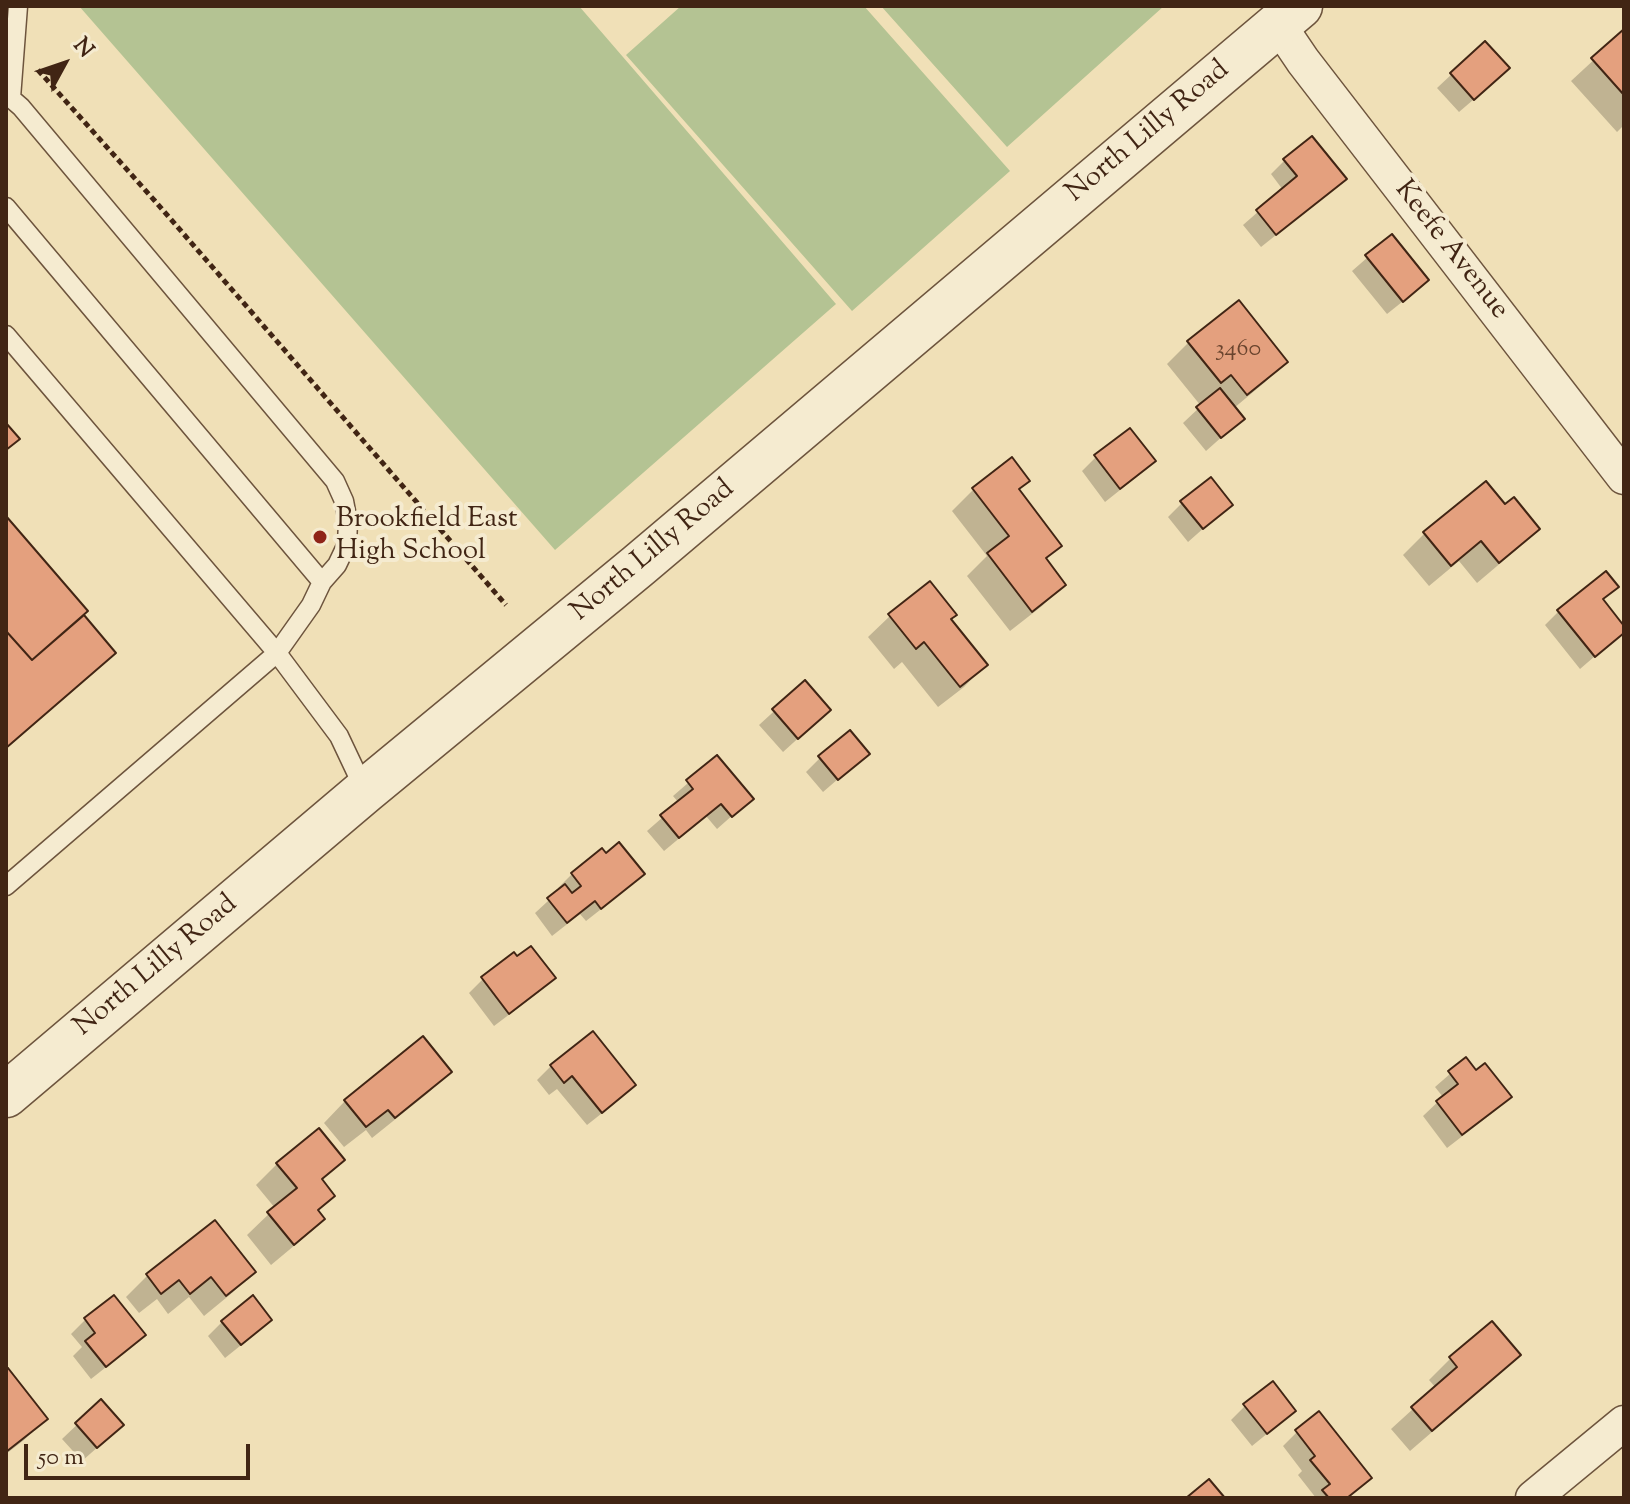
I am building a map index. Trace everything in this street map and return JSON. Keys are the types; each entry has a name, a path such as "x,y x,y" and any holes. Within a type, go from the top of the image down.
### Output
{"street":[{"name":"Keefe Avenue","path":"1289,15 1313,73 1624,477"},
{"name":"North Lilly Road","path":"6,1095 1289,15"},
{"path":"1533,1498 1624,1423"}],"lane":[{"path":"6,886 277,653 311,605 322,582 337,565 347,544 348,522 344,501 335,481 31,119 8,96 18,6"},
{"path":"6,207 322,582"},
{"path":"6,335 277,653 339,736 365,791"}],"path":[{"path":"15,45 155,201 506,605"}],"green space":[{"path":"79,6 579,6 836,304 555,550"},
{"path":"681,6 864,6 1010,171 852,311 626,55"},
{"path":"881,6 1164,6 1007,147"}],"building":[{"path":"1624,29 1624,95 1591,58"},
{"path":"1485,41 1510,68 1474,100 1450,73"},
{"path":"1312,136 1347,179 1276,235 1256,210 1297,176 1283,159"},
{"path":"1392,234 1429,280 1403,302 1365,255"},
{"path":"1239,300 1288,362 1247,395 1231,375 1221,383 1187,341"},
{"path":"1220,388 1245,419 1221,438 1196,407"},
{"path":"6,423 20,439 6,450"},
{"path":"1130,428 1156,461 1120,489 1094,455"},
{"path":"1012,457 1030,481 1019,489 1062,546 1046,558 1066,585 1032,612 987,553 1009,536 972,488"},
{"path":"1211,477 1233,505 1203,529 1180,501"},
{"path":"1486,481 1505,504 1514,497 1540,529 1499,563 1481,541 1451,566 1423,532"},
{"path":"6,516 88,611 32,660 6,631"},
{"path":"1606,571 1619,587 1603,599 1624,626 1624,633 1595,657 1557,610"},
{"path":"930,581 957,615 951,619 988,665 960,687 924,642 916,649 888,614"},
{"path":"84,615 116,653 6,748 6,631 32,660"},
{"path":"805,680 831,710 798,739 772,709"},
{"path":"850,730 870,754 838,780 818,756"},
{"path":"717,755 754,799 732,817 721,804 679,838 660,815 693,789 686,780"},
{"path":"619,842 645,874 601,909 595,901 567,923 547,898 565,884 572,893 581,886 571,873 602,848 606,853"},
{"path":"531,946 556,978 509,1014 481,977 514,952 517,956"},
{"path":"593,1031 636,1085 602,1113 572,1076 564,1083 550,1065"},
{"path":"423,1036 452,1072 395,1118 388,1110 366,1127 344,1100"},
{"path":"1466,1057 1476,1070 1485,1063 1512,1097 1462,1135 1436,1101 1458,1084 1448,1071"},
{"path":"319,1128 345,1160 322,1179 335,1196 318,1210 325,1219 294,1245 267,1212 297,1188 276,1163"},
{"path":"215,1220 256,1272 226,1296 211,1277 190,1294 179,1280 161,1294 146,1274"},
{"path":"114,1295 146,1335 106,1367 85,1341 95,1333 84,1318"},
{"path":"253,1295 272,1320 241,1345 221,1321"},
{"path":"1492,1321 1521,1355 1432,1431 1411,1407 1457,1367 1449,1357"},
{"path":"8,1368 48,1419 6,1452 6,1370"},
{"path":"1273,1381 1296,1411 1267,1434 1243,1404"},
{"path":"101,1399 124,1425 97,1448 75,1423"},
{"path":"1319,1411 1372,1478 1347,1498 1329,1498 1322,1490 1330,1484 1310,1460 1315,1456 1295,1430"},
{"path":"1209,1479 1225,1498 1186,1498"}],"place":[{"name":"Brookfield East High School","path":"320,537"}]}
